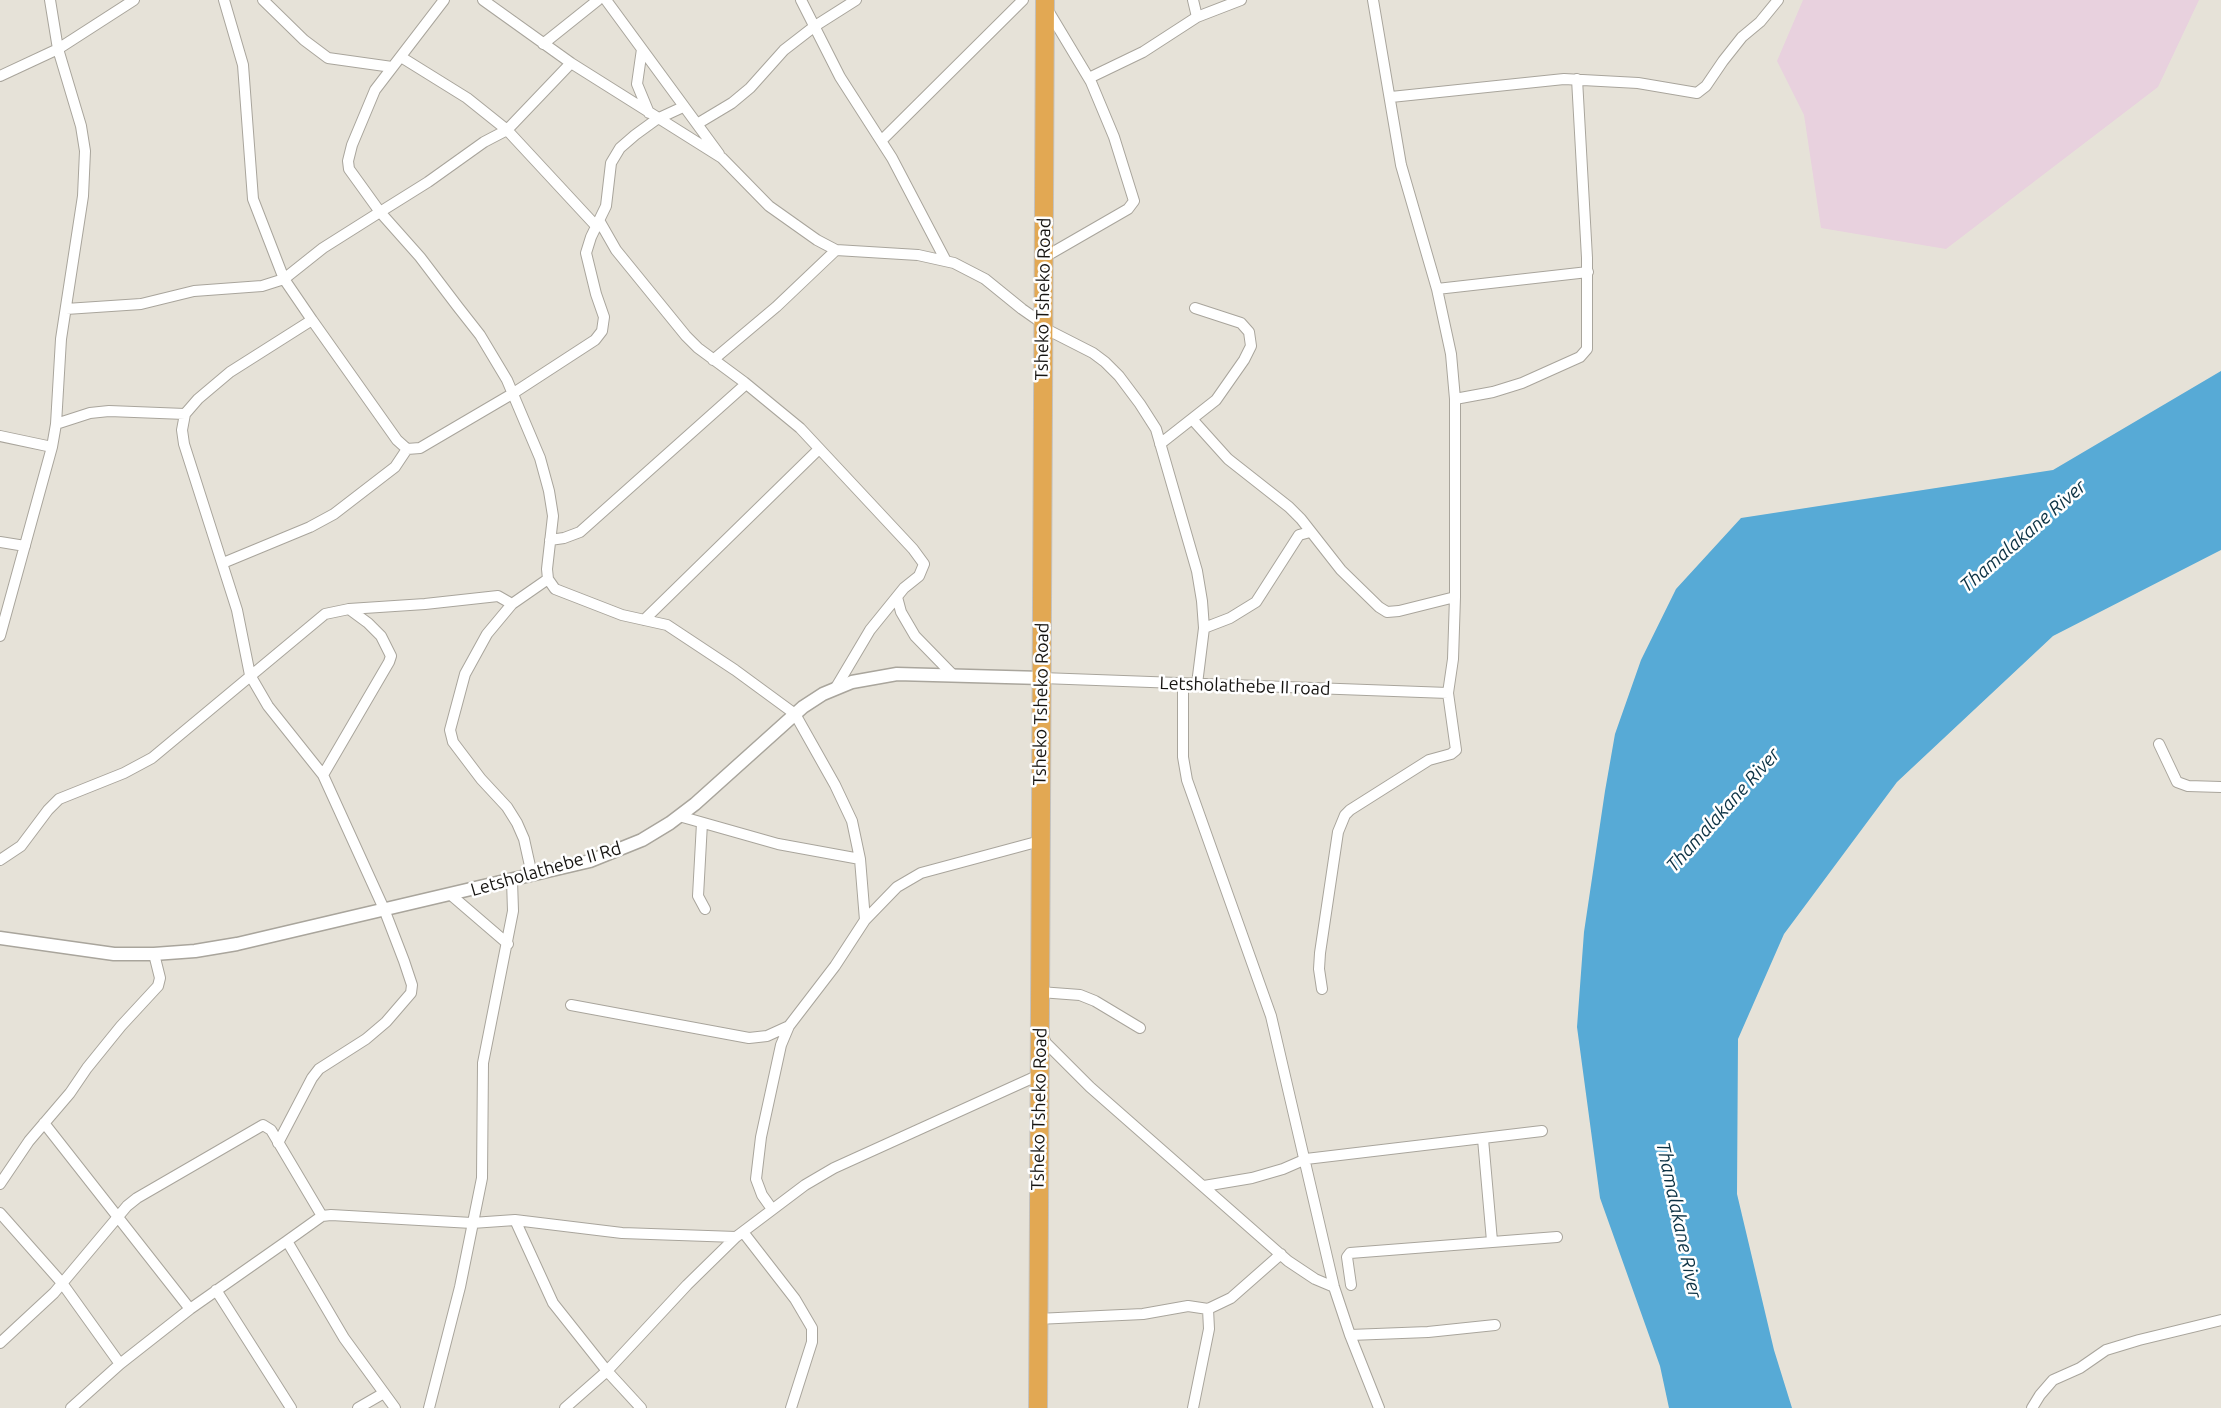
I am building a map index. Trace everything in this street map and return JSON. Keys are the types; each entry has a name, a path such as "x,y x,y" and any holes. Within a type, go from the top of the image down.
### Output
{"highway":[{"name":"Tsheko Tsheko Road","path":"1038,1408 1038,1075 1040,1029 1045,2"}],"street":[{"path":"0,636 52,447 56,424 58,370 84,196 85,151 81,126 58,49 50,0"},
{"path":"0,76 58,49 134,0"},
{"path":"224,0 242,65 253,198 284,279 397,440 407,449 420,448 512,394 595,340 602,331 604,316 596,294 586,253 606,206 611,163 614,155 653,117 683,107"},
{"path":"263,0 304,40 328,58 392,67"},
{"path":"444,0 375,90 352,146 348,161 351,175 380,212 420,257 480,336 497,363 540,458 549,491 553,516 547,556 548,579 555,588 564,594 622,615 658,622 676,630 736,670 795,714 843,800 852,821 860,859 865,920"},
{"path":"483,0 571,63 653,117 722,158"},
{"path":"543,44 598,0"},
{"path":"606,0 722,158 769,206 817,240 836,250 918,255 946,261 985,280 1042,325 1093,353 1119,376 1156,429 1197,571 1204,628 1197,684"},
{"path":"801,0 840,77 881,142 929,226 946,261"},
{"path":"697,124 732,103 750,88 784,50 815,26 856,0"},
{"path":"881,142 1022,0"},
{"path":"1193,0 1197,17"},
{"path":"1089,78 1143,52 1197,17 1241,0"},
{"path":"1322,989 1319,969 1320,954 1340,824 1350,810 1415,768 1429,760 1455,752 1448,693 1453,659 1455,597 1456,399 1451,354 1437,289 1401,165 1374,0"},
{"path":"1391,97 1533,81 1577,79 1638,83 1694,93 1701,92 1742,37 1760,22 1778,0"},
{"path":"1044,258 1134,204 1134,197 1116,145 1089,78 1045,2"},
{"path":"642,49 637,84 639,92 653,117"},
{"path":"401,56 467,98 507,130 598,225 650,294 686,336 713,360 800,428 913,549 924,564 919,576 896,597 862,641 835,689"},
{"path":"66,309 140,304 194,291 262,286 284,279 323,248 428,182 484,142 507,130 571,63"},
{"path":"1456,399 1493,392 1522,383 1585,354 1588,344 1588,272 1577,79"},
{"path":"713,360 776,306 836,250"},
{"path":"1437,289 1588,272"},
{"path":"1160,444 1216,400 1244,360 1250,346 1251,338 1249,332 1241,323 1195,308"},
{"path":"278,1143 312,1078 319,1069 366,1039 386,1022 411,993 412,985 384,909 322,775 268,706 250,675 237,610 184,444 182,430 185,414 198,399 230,372 312,320"},
{"path":"550,540 564,538 580,532 746,384"},
{"path":"56,424 90,413 109,411 185,414"},
{"path":"1192,419 1228,459 1289,506 1341,570 1378,607 1387,612 1399,611 1455,597"},
{"path":"0,436 52,447"},
{"path":"223,563 310,527 334,514 395,467 407,449"},
{"path":"644,620 819,449"},
{"path":"1204,628 1230,618 1256,602 1299,535 1310,532"},
{"path":"0,542 25,546"},
{"path":"532,875 524,839 517,823 507,807 453,742 450,730 465,674 487,634 512,604 548,579"},
{"path":"0,860 21,846 53,804 60,799 124,773 152,758 325,614 349,609 425,604 498,596 512,604"},
{"path":"896,597 915,636 954,676"},
{"path":"322,775 389,662 390,656 381,636 368,623 349,609"},
{"name":"Letsholathebe II Rd","path":"0,938 114,954 195,951 237,944 590,861 642,840 679,816 795,714 823,694 852,682 897,674 1042,678"},
{"name":"Letsholathebe II road","path":"1042,678 1448,693"},
{"path":"1183,684 1183,756 1187,780 1271,1016 1306,1158 1334,1287 1378,1408"},
{"path":"2159,744 2177,782 2188,786 2221,787"},
{"path":"679,816 778,844 860,859"},
{"path":"702,823 698,896 705,909"},
{"path":"772,1209 757,1186 757,1165 781,1045 789,1026 835,966 865,920 897,887 921,873 1040,841"},
{"path":"429,1408 460,1287 483,1168 481,1122 483,1062 508,944 514,903 512,880"},
{"path":"451,895 508,944"},
{"path":"0,1184 12,1164 70,1093 87,1068 158,986 160,978 154,954"},
{"path":"1040,992 1080,995 1095,1001 1140,1028"},
{"path":"571,1005 749,1038 767,1036 789,1026"},
{"path":"1040,1029 1046,1043 1060,1058 1281,1254 1308,1276 1334,1287"},
{"path":"565,1408 607,1371 687,1285 739,1234 820,1175 1038,1075"},
{"path":"44,1123 190,1309"},
{"path":"0,1343 62,1283 127,1206 146,1191 263,1125 269,1128 322,1216"},
{"path":"1204,1186 1252,1178 1306,1158 1542,1131"},
{"path":"1483,1139 1492,1241"},
{"path":"0,1213 62,1283 120,1364"},
{"path":"71,1408 120,1364 190,1309 322,1216 472,1222 515,1220 622,1233 739,1234 795,1300 812,1328 812,1342 791,1408"},
{"path":"515,1220 553,1303 607,1371 641,1408"},
{"path":"1350,1285 1347,1257 1350,1254 1557,1237"},
{"path":"286,1241 344,1338 395,1408"},
{"path":"1037,1319 1143,1314 1188,1306 1208,1309 1232,1298 1281,1254"},
{"path":"216,1290 291,1408"},
{"path":"1193,1408 1209,1329 1208,1309"},
{"path":"2032,1408 2053,1380 2080,1368 2106,1350 2221,1320"},
{"path":"1350,1335 1428,1332 1495,1326"},
{"path":"358,1408 384,1393"}],"shaded area":[{"path":"1803,0 2199,0 2158,87 1946,249 1821,228 1804,115 1777,61"}],"water":[{"name":"Thamalakane River","path":"2221,371 2221,550 2053,636 1897,782 1784,934 1738,1039 1737,1194 1774,1350 1792,1408 1669,1408 1660,1366 1600,1198 1577,1027 1584,932 1615,734 1641,660 1676,589 1741,518 2053,470"}]}
